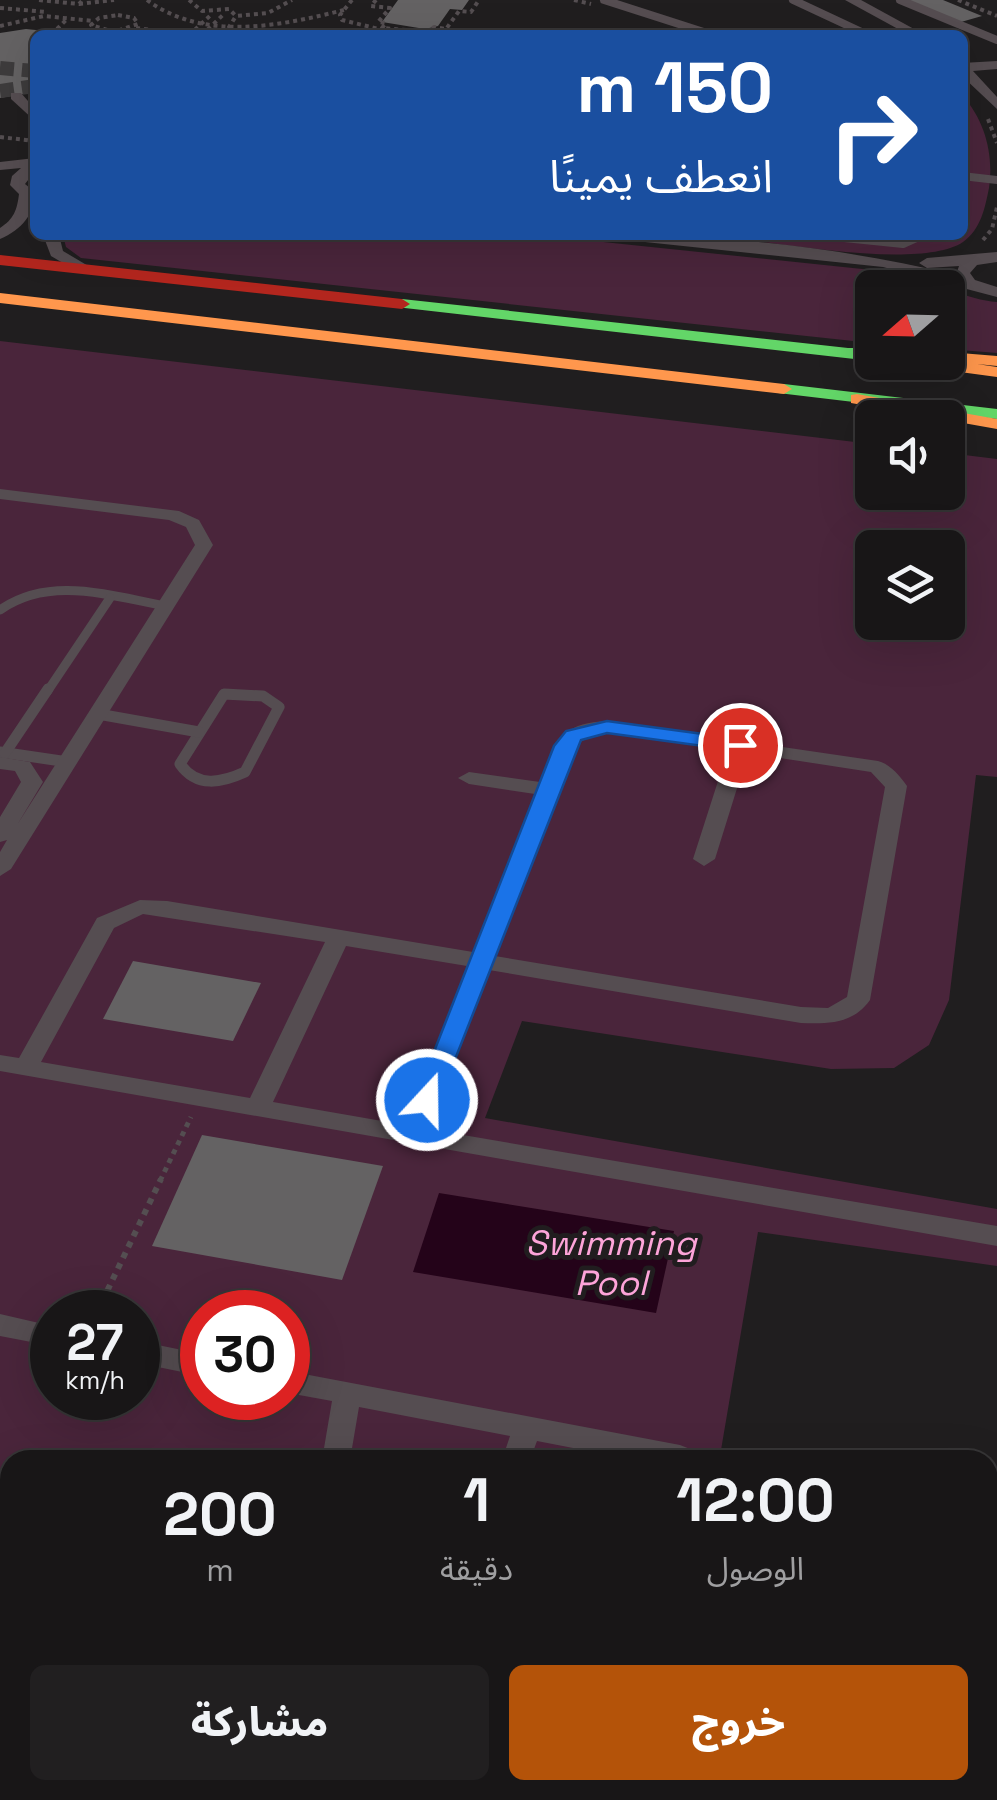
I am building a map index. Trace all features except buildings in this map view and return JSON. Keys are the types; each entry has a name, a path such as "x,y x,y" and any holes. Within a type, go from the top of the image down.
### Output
{"street":[{"path":"850,0 909,30"},
{"path":"968,68 997,65"},
{"path":"968,73 997,105"},
{"path":"16,96 30,110"},
{"path":"0,166 30,163"},
{"path":"0,234 17,224 24,213 26,192 18,176 30,167"},
{"path":"0,178 26,192"},
{"path":"52,240 56,252 85,270"},
{"path":"674,240 884,262 997,257"},
{"path":"969,283 962,273 997,246"},
{"path":"0,260 855,354"},
{"path":"884,262 997,292"},
{"path":"0,298 997,414"},
{"path":"0,306 33,302"},
{"path":"497,356 517,352 535,338 531,323 517,315"},
{"path":"965,358 997,361"},
{"path":"965,368 997,372"},
{"path":"857,398 997,424"},
{"path":"0,494 173,514 193,524 204,545 0,869"},
{"path":"27,1065 105,922 120,912 168,908 481,960 801,1015 845,1011 858,1000 896,786 878,767 740,745 589,728 573,735 565,746 550,790 481,960 413,1135"},
{"path":"704,859 740,745"},
{"path":"0,835 32,782 23,766 2,756"},
{"path":"469,778 550,790"},
{"path":"258,1106 338,936"},
{"path":"0,1060 997,1236"},
{"path":"0,1325 30,1331"},
{"path":"310,1386 642,1450"},
{"path":"338,1450 348,1394"},
{"path":"519,1450 527,1426"}],"lane":[{"path":"609,0 698,30"},
{"path":"793,0 857,30"},
{"path":"900,0 997,38"},
{"path":"968,177 997,180"},
{"path":"864,240 903,244 919,240"},
{"path":"0,610 33,592 55,590 166,606"},
{"path":"68,762 2,756 110,598"},
{"path":"224,694 263,696 278,707 245,772 232,778 215,783 184,772 180,764 199,732 224,694"},
{"path":"98,714 199,732"}],"path":[{"path":"39,0 114,0"},
{"path":"147,0 172,17 230,26 295,21 344,10"},
{"path":"189,0 212,14"},
{"path":"236,16 268,13 292,0"},
{"path":"352,0 342,20 390,30"},
{"path":"376,0 370,6 390,8 378,22 386,23 382,28 392,30"},
{"path":"432,30 446,29 459,11 471,12 479,0"},
{"path":"958,0 997,16"},
{"path":"0,26 46,14 57,2"},
{"path":"0,8 94,21 127,16 138,21 134,28"},
{"path":"195,30 212,14 229,9"},
{"path":"229,9 236,16"},
{"path":"207,30 229,9"},
{"path":"227,30 236,16"},
{"path":"57,29 67,19"},
{"path":"94,21 93,28 97,30"},
{"path":"111,30 150,30"},
{"path":"0,137 30,140"},
{"path":"107,1290 200,1096"}],"shaded area":[{"path":"968,102 982,127 989,151 987,196 968,237"},
{"path":"64,240 584,240 872,270 855,270 855,341 81,258 66,247"},
{"path":"751,240 965,240 942,250 914,254"},
{"path":"965,295 997,302 997,353 965,350"},
{"path":"0,341 855,442 855,510 965,510 965,455 997,459 997,777 976,775 949,1000 929,1045 894,1068 831,1069 522,1021 485,1118 997,1209 997,1266 758,1232 721,1450 0,1450"}],"water":[{"name":"Swimming Pool","path":"439,1193 674,1231 656,1313 413,1272"}],"tunnel":[{"path":"0,68 30,71"},
{"path":"0,91 30,87"}],"traffic: fast":[{"path":"402,304 855,354"},
{"path":"849,353 855,353"},
{"path":"784,389 997,414"}],"traffic: slow":[{"path":"0,298 784,389"},
{"path":"965,358 997,361"},
{"path":"965,368 997,372"},
{"path":"857,399 997,424"}],"traffic: jam":[{"path":"0,260 402,304"}],"route":[{"path":"427,1100 565,746 573,735 589,728 607,727 740,745"}]}
